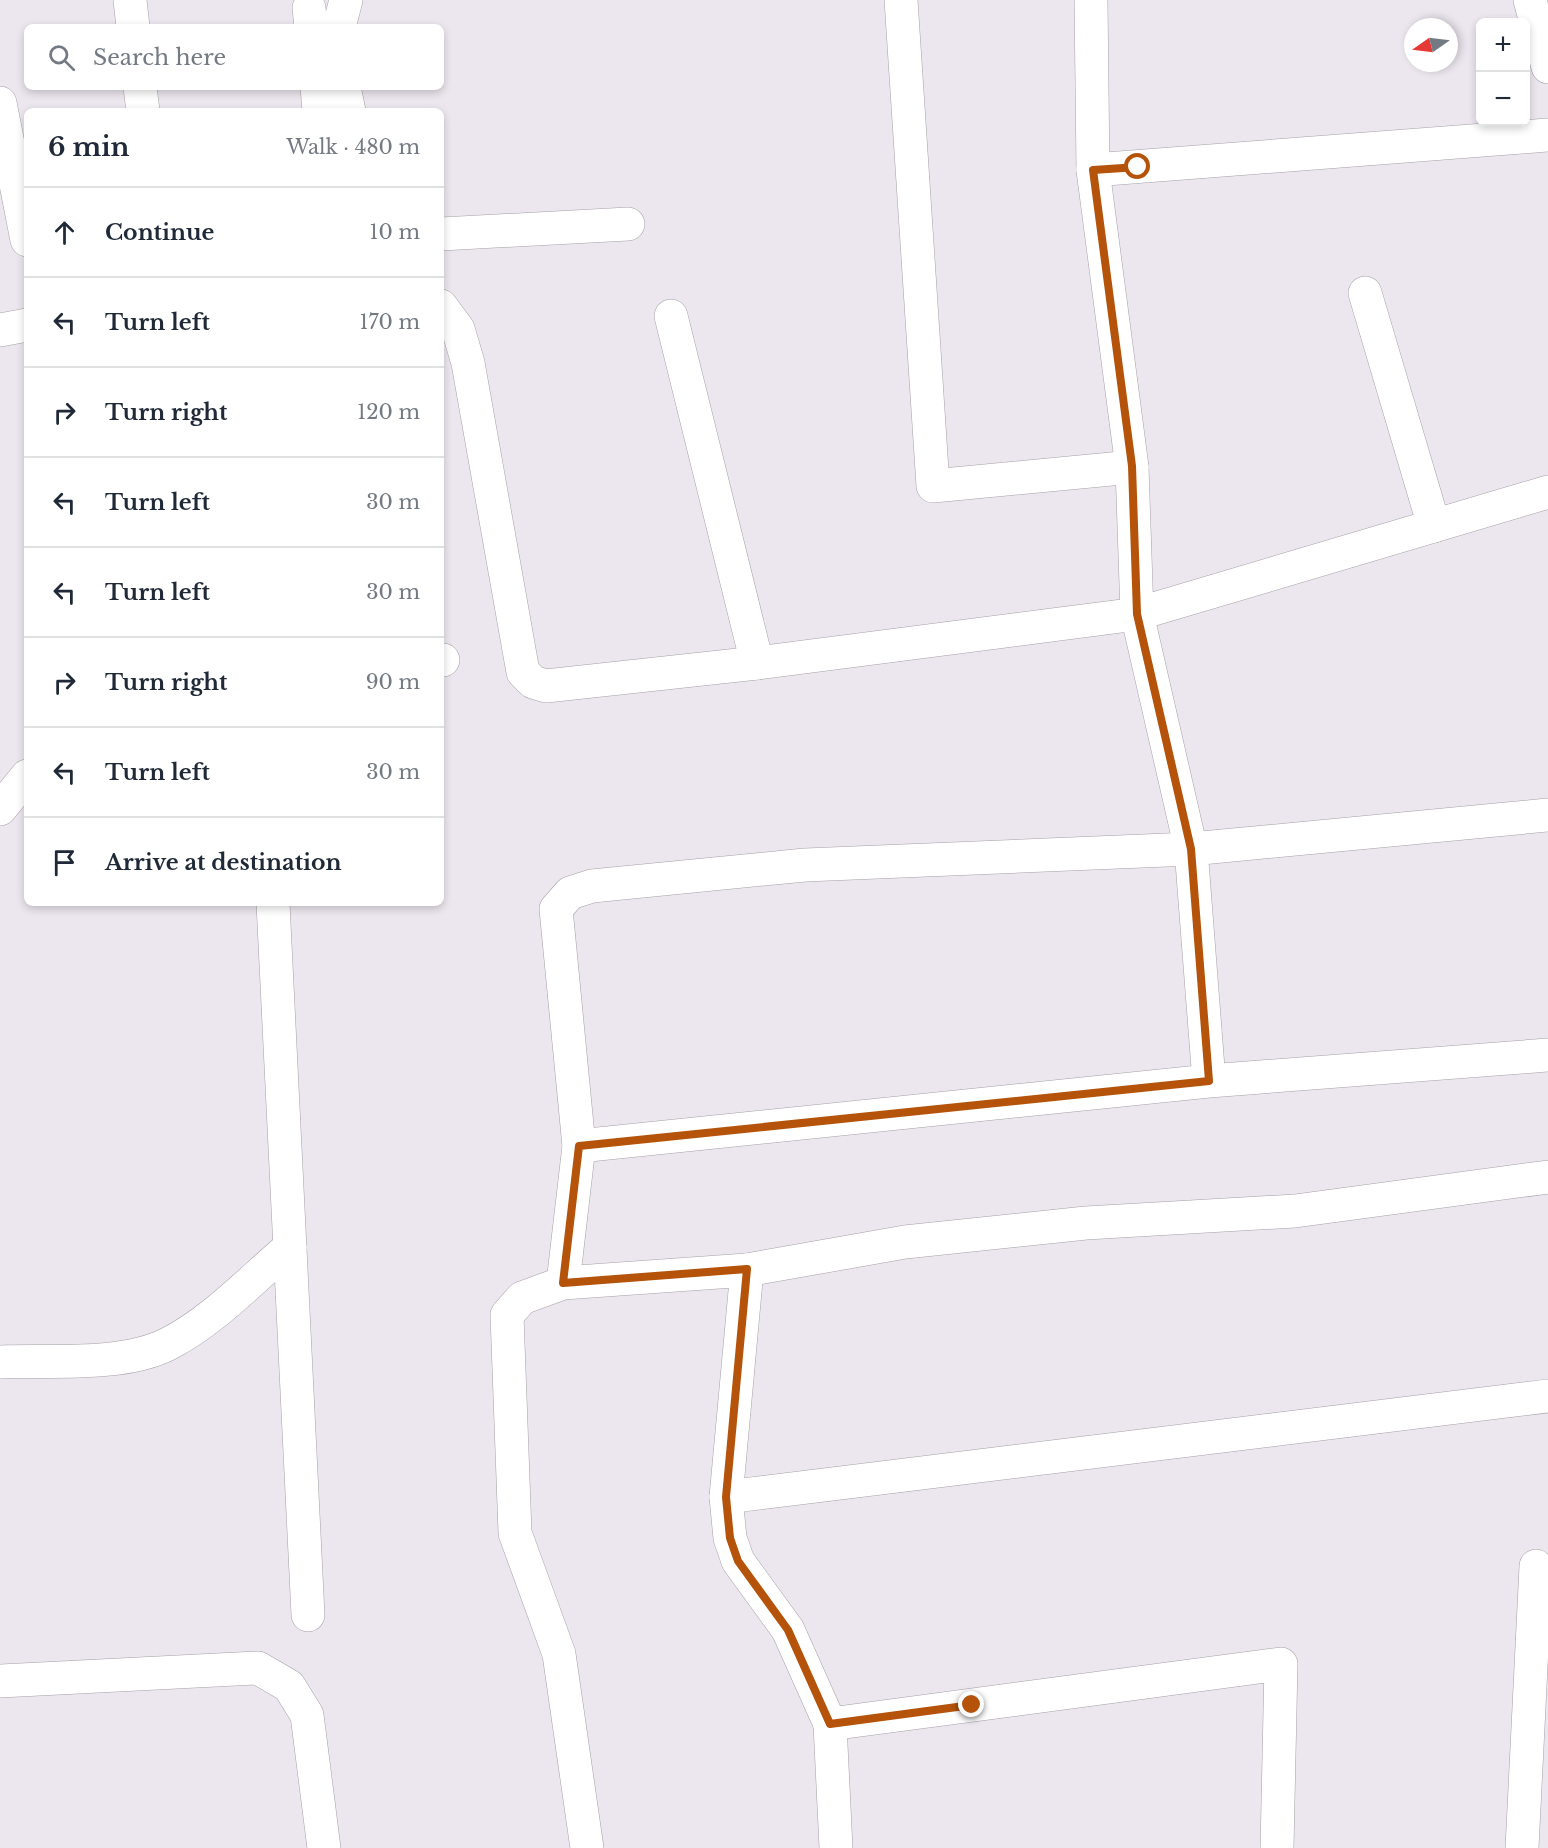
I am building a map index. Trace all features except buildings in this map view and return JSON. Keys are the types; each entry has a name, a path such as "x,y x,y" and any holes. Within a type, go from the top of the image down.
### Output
{"street":[{"path":"130,0 133,24"},
{"path":"340,24 346,0"},
{"path":"901,0 933,486 1132,466"},
{"path":"1091,0 1093,170 1132,466 1137,614 1191,849 1209,1081"},
{"path":"1530,0 1548,67"},
{"path":"140,90 143,108"},
{"path":"317,90 319,108"},
{"path":"345,90 348,108"},
{"path":"0,103 4,146 24,228"},
{"path":"1093,170 1548,135"},
{"path":"444,234 628,225"},
{"path":"1365,293 1434,526"},
{"path":"444,310 458,329 468,363 523,672 533,682 546,686 758,663 1137,614 1548,492"},
{"path":"671,316 758,663"},
{"path":"0,330 24,326"},
{"path":"0,809 24,780"},
{"path":"563,1283 579,1146 556,909 570,893 592,886 805,865 1191,849 1548,815"},
{"path":"273,906 308,1615"},
{"path":"579,1146 1209,1081 1548,1055"},
{"path":"587,1848 559,1654 515,1533 507,1315 522,1298 563,1283 747,1269 905,1242 1086,1223 1295,1211 1480,1188 1548,1177"},
{"path":"0,1362 113,1358 167,1345 196,1327 290,1247"},
{"path":"747,1269 726,1497 730,1538 738,1561 788,1630 830,1724 836,1848"},
{"path":"726,1497 1548,1396"},
{"path":"1522,1848 1536,1566"},
{"path":"830,1724 1281,1664 1277,1848"},
{"path":"0,1680 258,1668 289,1686 307,1716 324,1848"}],"route":[{"path":"972,1705 830,1724 788,1630 738,1561 730,1538 726,1497 747,1269 563,1283 579,1146 1209,1081 1191,849 1137,614 1132,466 1093,170 1138,167"}]}
